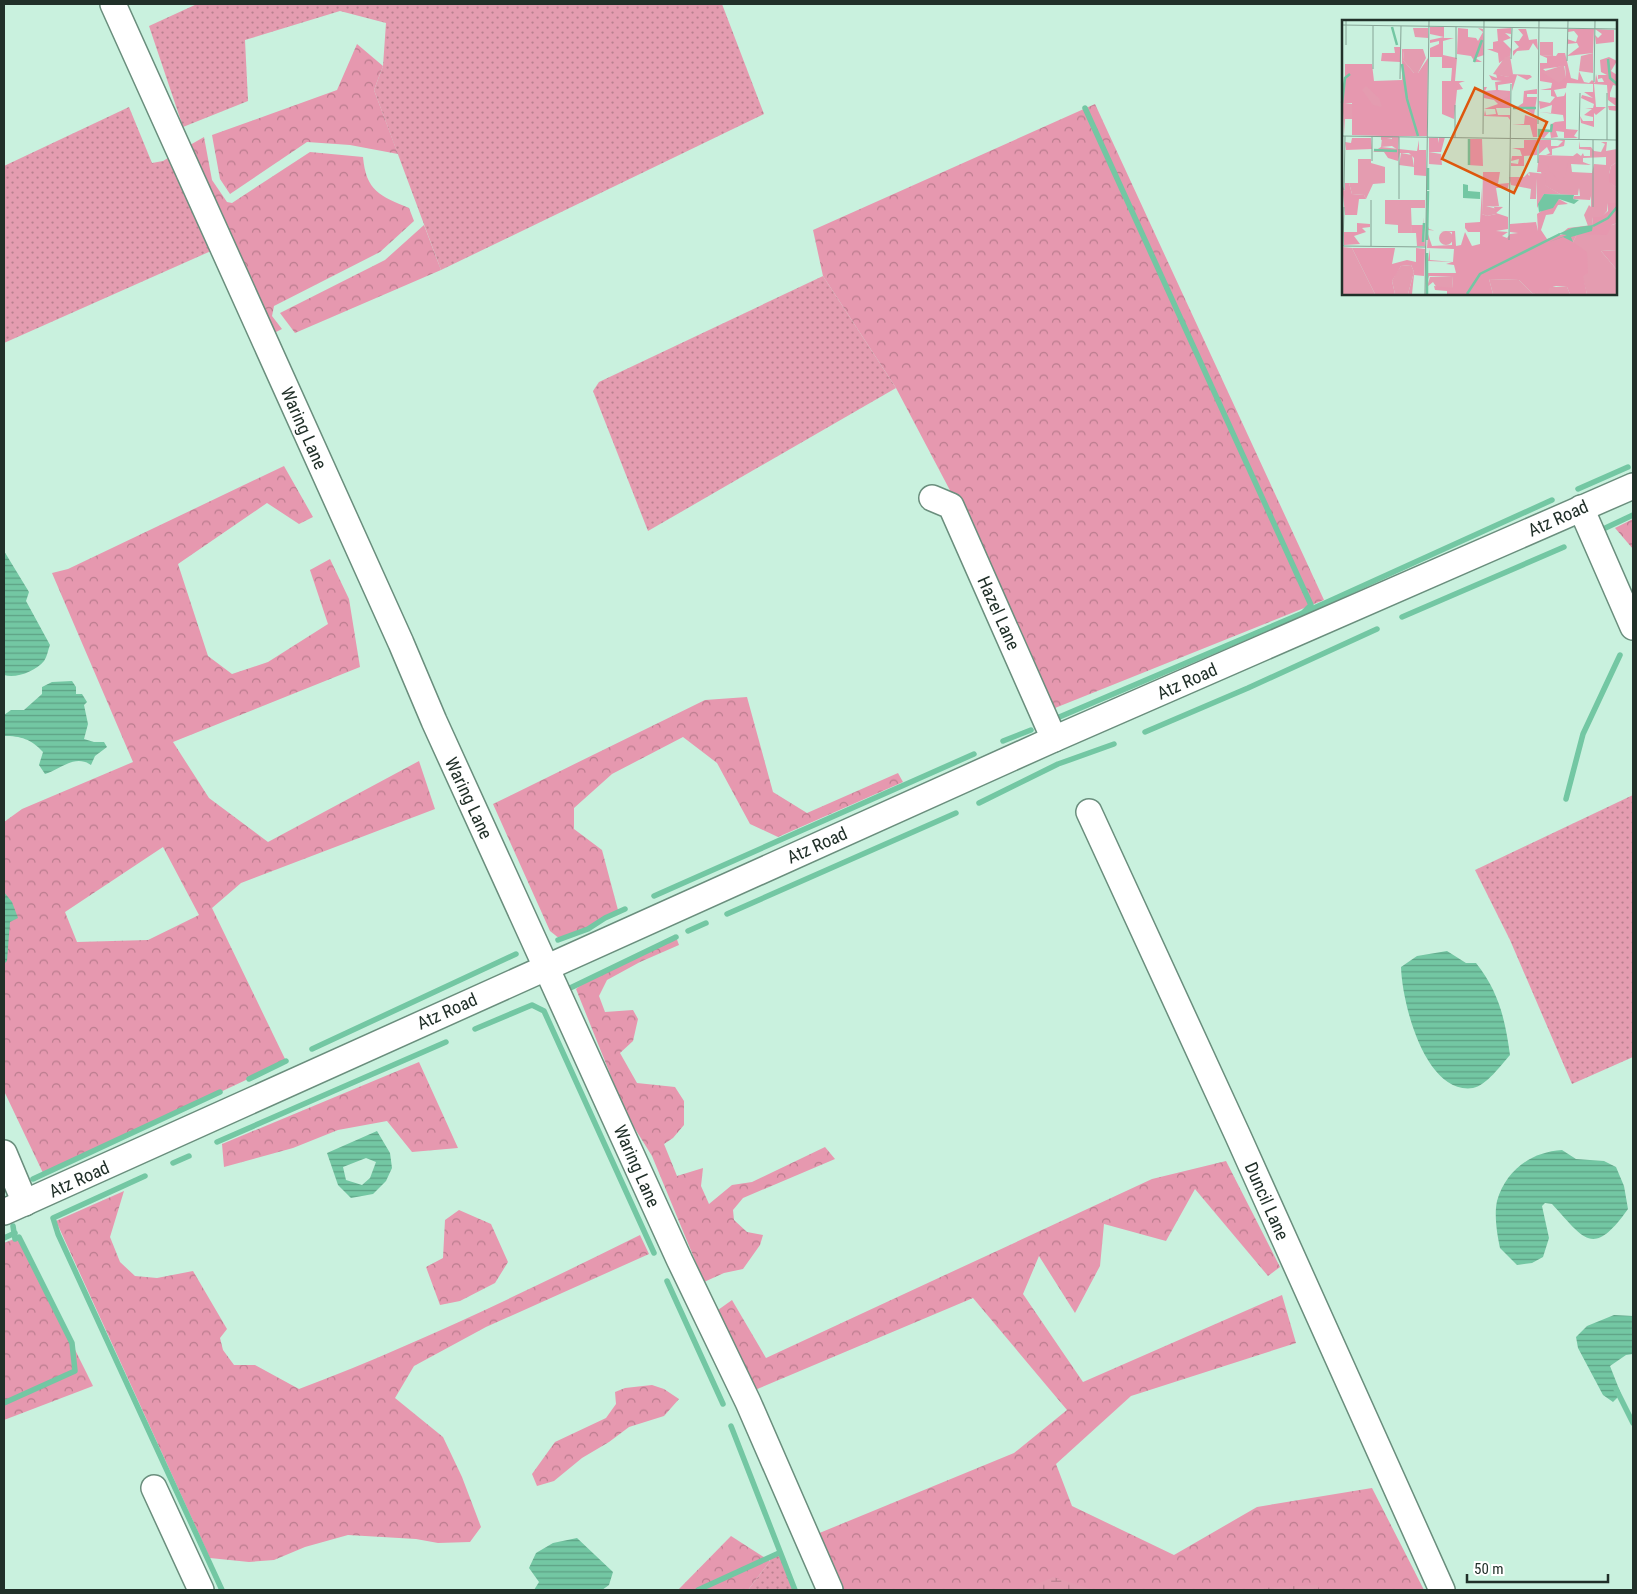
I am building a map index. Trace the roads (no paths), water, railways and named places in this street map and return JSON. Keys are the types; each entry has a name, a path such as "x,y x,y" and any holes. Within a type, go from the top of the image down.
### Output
{"street":[{"name":"Waring Lane","path":"113,4 546,966 748,1402 830,1590"},
{"name":"Atz Road","path":"14,1208 546,966 1054,739 1633,486"},
{"name":"Hazel Lane","path":"932,498 951,506 1054,739"},
{"path":"1581,508 1633,627"},
{"name":"Duncil Lane","path":"1089,812 1238,1136 1442,1590"},
{"path":"4,1152 14,1208"},
{"path":"154,1488 201,1590"}],"waterway":[{"path":"1085,108 1311,605 1303,613"},
{"path":"1578,489 1628,467"},
{"path":"1057,718 1303,613 1552,500"},
{"path":"1599,531 1633,515"},
{"path":"1402,617 1564,547"},
{"path":"1145,732 1248,688 1377,629"},
{"path":"1566,799 1583,734 1620,655"},
{"path":"1003,741 1031,730"},
{"path":"979,803 1058,764 1114,744"},
{"path":"654,896 974,754"},
{"path":"727,914 956,813"},
{"path":"558,940 588,929 605,918 625,909"},
{"path":"688,931 706,923"},
{"path":"566,990 676,937 668,941"},
{"path":"312,1049 516,954"},
{"path":"475,1029 532,1005 544,1011 654,1253"},
{"path":"217,1142 446,1042"},
{"path":"249,1079 286,1061"},
{"path":"33,1179 220,1092"},
{"path":"173,1163 189,1156"},
{"path":"145,1176 53,1218 58,1234 222,1590"},
{"path":"4,1403 75,1371 72,1343 19,1237 15,1239 13,1226"},
{"path":"4,1238 15,1233"},
{"path":"667,1281 723,1404"},
{"path":"1616,1389 1633,1423"},
{"path":"731,1426 795,1590"},
{"path":"698,1590 779,1553"}]}
